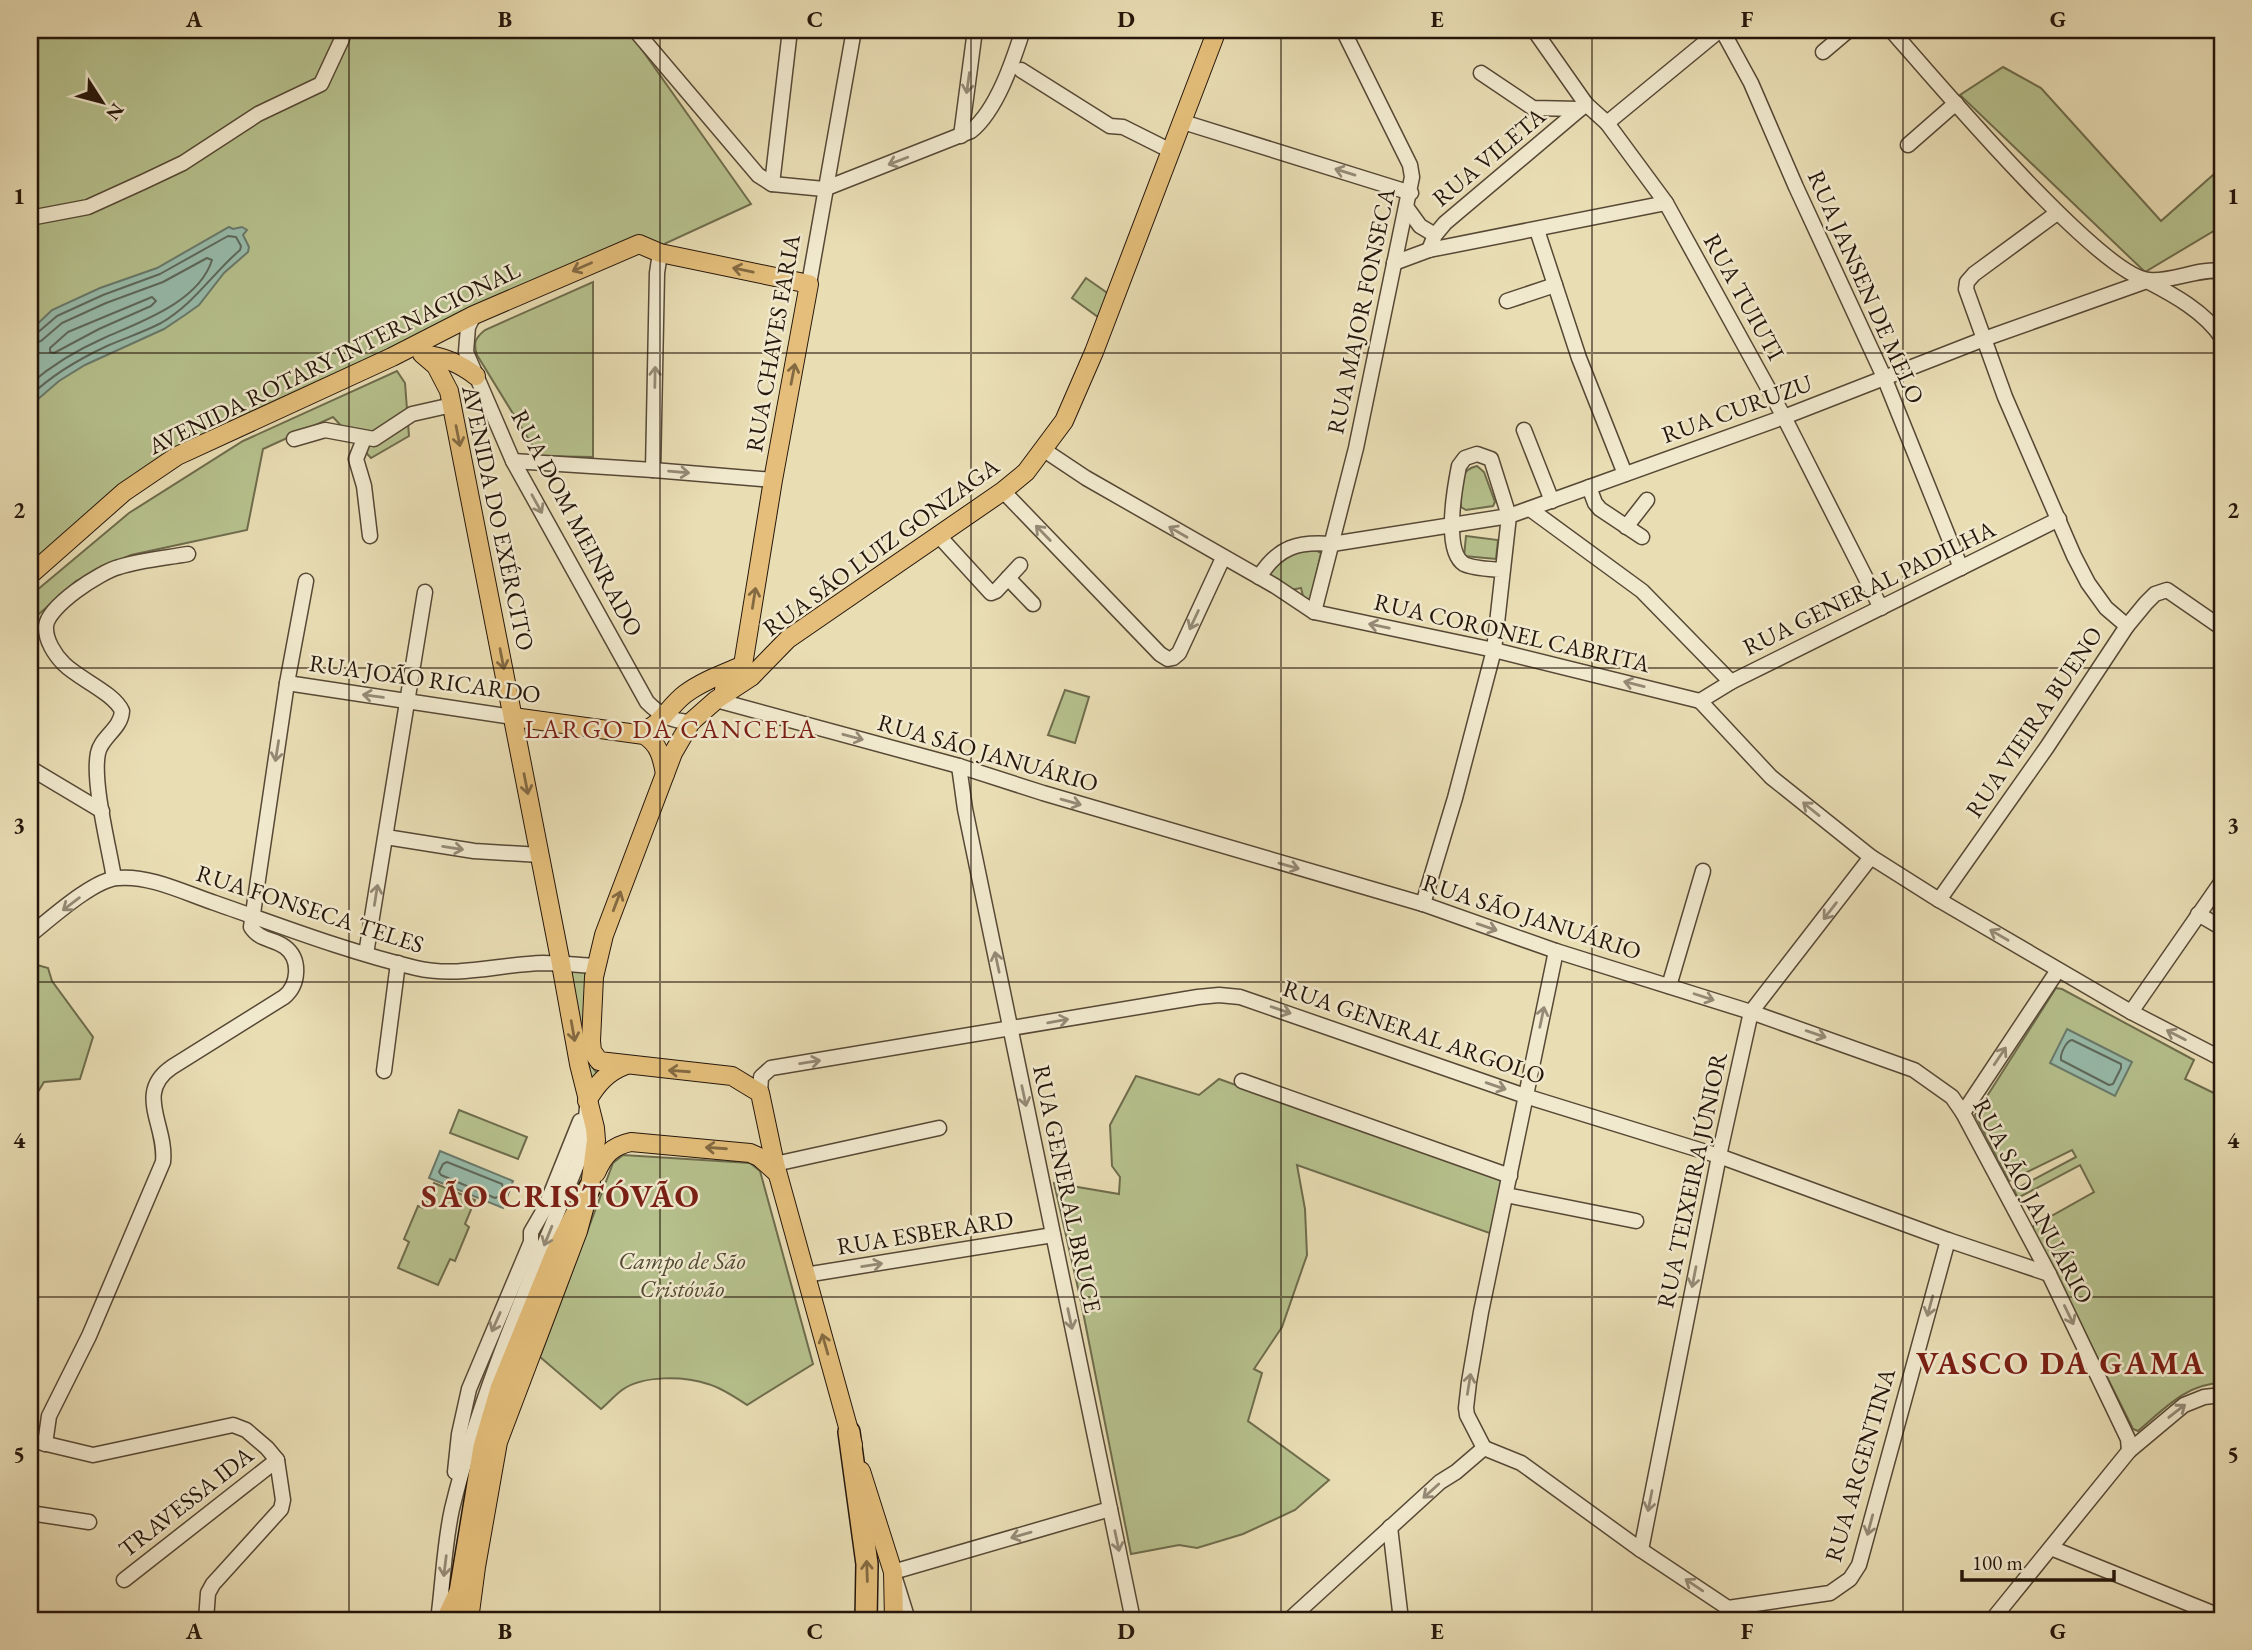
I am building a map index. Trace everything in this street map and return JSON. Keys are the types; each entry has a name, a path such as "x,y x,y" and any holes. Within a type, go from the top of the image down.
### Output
{"highway":[{"path":"447,1620 460,1592 484,1447 501,1389 556,1254 590,1187"},
{"path":"849,1432 867,1564 866,1620"}],"main road":[{"name":"RUA SÃO LUIZ GONZAGA","path":"626,1065 602,1063 592,1051 596,966 604,935 676,746 691,722 716,700 751,677 777,648 1003,491 1026,472 1044,450 1064,421 1084,376 1217,30"},
{"name":"AVENIDA ROTARY INTERNACIONAL","path":"30,575 124,492 177,456 607,256 635,245 653,249"},
{"path":"653,249 809,284"},
{"name":"RUA CHAVES FARIA","path":"743,665 809,284"},
{"path":"392,357 422,354 442,356 461,364 477,376"},
{"name":"AVENIDA DO EXÉRCITO","path":"422,354 436,366 443,377 452,405 587,1101"},
{"path":"639,733 647,731 676,701 701,683 777,648"},
{"path":"716,700 743,665"},
{"name":"RUA JOÃO RICARDO","path":"513,717 639,733"},
{"path":"639,733 655,744 665,774"},
{"path":"469,1620 498,1443 578,1231 590,1187 596,1140 587,1101 602,1079 626,1065 733,1076 760,1093 776,1169 805,1275 849,1432 893,1572 894,1620"},
{"path":"590,1187 610,1150 631,1142 750,1153 776,1169"}],"street":[{"path":"635,30 758,175 772,184 824,189 961,136 979,125 1013,62 1023,30"},
{"path":"772,184 790,30"},
{"name":"RUA CHAVES FARIA","path":"809,284 854,30"},
{"path":"961,136 975,30"},
{"name":"RUA MAJOR FONSECA","path":"1314,612 1356,448 1411,193 1410,165 1343,30"},
{"name":"RUA TUIUTI","path":"1534,30 1583,106 1607,123 1666,203 1784,416 1881,608"},
{"path":"1607,123 1721,30"},
{"name":"RUA JANSEN DE MELO","path":"1721,30 1751,83 1884,377 1961,568"},
{"path":"1823,52 1849,30"},
{"path":"1891,30 2057,213 2120,267 2171,293 2207,319 2222,338"},
{"path":"30,218 88,207 183,163 258,114 321,84 345,33"},
{"path":"1021,70 1110,125 1123,127 1171,152"},
{"path":"1481,73 1533,108 1583,106"},
{"path":"1908,145 1956,103"},
{"name":"RUA VILETA","path":"1429,250 1435,235 1445,223 1583,106"},
{"path":"1183,121 1411,193"},
{"path":"1394,263 1429,250 1666,203"},
{"path":"1407,208 1420,226 1435,235"},
{"path":"2057,213 1974,274 1967,282 1966,289 2005,397 2088,583 2106,608 2127,626"},
{"path":"1537,230 1579,358 1625,474"},
{"path":"653,249 657,273 653,470"},
{"name":"RUA CURUZU","path":"1259,577 1269,561 1286,549 1306,543 1332,544 1509,516 2147,281 2209,270 2222,271"},
{"path":"1507,301 1555,285"},
{"name":"RUA DOM MEINRADO","path":"474,316 466,340 466,352 513,461 647,702 663,717"},
{"path":"295,439 325,430 374,439 412,414 452,405"},
{"path":"1524,430 1552,501"},
{"path":"364,439 356,458 364,486 370,536"},
{"path":"1044,450 1086,478 1259,577 1314,612"},
{"path":"1423,904 1455,798 1494,650 1503,570 1509,516 1491,459 1477,454 1465,458 1459,466 1452,524 1455,553 1467,565 1503,570"},
{"path":"513,461 773,480"},
{"path":"1589,487 1600,509 1642,537"},
{"path":"1003,491 1151,645 1168,659 1179,653 1223,558"},
{"path":"1626,527 1647,500"},
{"path":"1530,509 1642,591 1731,682"},
{"name":"RUA GENERAL PADILHA","path":"1700,701 1731,682 2059,519"},
{"path":"938,535 991,593 1020,565"},
{"path":"30,935 86,892 114,877 102,811 97,756 103,741 119,723 122,711 115,701 61,661 47,638 46,626 54,610 104,572 120,566 188,554"},
{"path":"1008,578 1033,604"},
{"path":"45,1444 49,1416 89,1336 163,1162 163,1147 152,1092 156,1081 172,1067 284,997 294,986 296,973 287,948 256,934 251,927 251,916 287,683 306,582"},
{"name":"RUA VIEIRA BUENO","path":"1939,900 2127,626 2146,603 2161,590 2166,590 2222,628"},
{"path":"366,954 425,592"},
{"name":"RUA CORONEL CABRITA","path":"1314,612 1494,650 1700,701"},
{"name":"RUA JOÃO RICARDO","path":"287,683 513,717"},
{"name":"RUA SÃO JANUÁRIO","path":"716,700 959,766 1423,904 1556,951 1751,1012 1914,1070 1952,1097 1963,1113 2049,1274 2132,1445"},
{"path":"1700,701 1771,777 1871,857 2058,970 2222,1059"},
{"path":"663,717 673,721 691,722"},
{"name":"RUA GENERAL BRUCE","path":"959,766 1010,1029 1133,1620"},
{"path":"30,768 102,811"},
{"path":"386,837 474,851 540,855"},
{"name":"RUA TEIXEIRA JÚNIOR","path":"1641,1550 1718,1156 1751,1012 1871,857"},
{"path":"1669,986 1703,871"},
{"name":"RUA FONSECA TELES","path":"114,877 134,878 164,886 366,954 440,972 479,971 542,963 596,966"},
{"path":"2131,1012 2222,881"},
{"path":"2198,914 2222,928"},
{"path":"1556,951 1481,1312 1466,1408 1484,1448 1521,1463 1641,1550 1728,1608 1752,1620"},
{"path":"384,1071 398,963"},
{"path":"1963,1113 2058,970"},
{"name":"RUA GENERAL ARGOLO","path":"760,1093 761,1077 771,1068 1198,997 1240,997 1525,1096 1718,1156 2049,1274"},
{"path":"1242,1082 1510,1176"},
{"path":"438,1620 459,1434 469,1389 531,1242 531,1232 545,1208 587,1101"},
{"path":"776,1169 939,1128"},
{"path":"1506,1195 1636,1221"},
{"name":"RUA ESBERARD","path":"805,1275 1053,1235"},
{"name":"RUA ARGENTINA","path":"1728,1608 1830,1593 1850,1579 1859,1565 1948,1240"},
{"path":"1993,1620 2132,1445 2184,1405 2204,1397 2222,1395"},
{"path":"30,1440 93,1455 233,1425 246,1430 267,1448 277,1460 283,1500 281,1509 214,1584 208,1594 206,1620"},
{"path":"1289,1620 1440,1482 1484,1448"},
{"name":"TRAVESSA IDA","path":"124,1580 277,1460"},
{"path":"908,1620 893,1572 1110,1509"},
{"path":"30,1513 89,1522"},
{"path":"1390,1527 1401,1620"},
{"path":"2051,1549 2222,1617"}],"green space":[{"path":"30,30 628,30 751,204 660,246 641,241 420,334 168,453 137,473 30,568"},
{"path":"2003,67 2041,88 2161,221 2222,167 2222,220 2217,229 2145,272 1960,95"},
{"path":"1086,278 1113,297 1098,317 1072,298"},
{"path":"593,282 593,457 539,456 477,355 476,341 485,330"},
{"path":"397,371 405,383 409,436 371,458 333,417 263,449 247,530 131,555 76,581 30,622 30,596 129,513 243,441"},
{"path":"1477,466 1484,472 1495,502 1493,506 1466,510 1461,507 1461,481 1470,468"},
{"path":"1466,536 1498,540 1496,559 1464,556"},
{"path":"1310,547 1321,553 1311,599 1304,600 1301,588 1286,591 1267,572 1280,557"},
{"path":"1065,690 1089,697 1075,743 1048,735"},
{"path":"30,963 48,968 52,981 93,1037 80,1079 44,1082 30,1105"},
{"path":"572,969 585,971 585,1039 591,1064 599,1076 592,1084 572,985"},
{"path":"2056,988 2194,1060 2185,1079 2222,1097 2222,1383 2209,1384 2176,1399 2138,1431 2133,1429 2032,1227 2094,1192 2080,1165 2018,1198 2014,1190 2076,1157 2072,1150 2009,1181 1975,1115"},
{"path":"1136,1076 1199,1095 1219,1079 1506,1182 1495,1235 1297,1165 1305,1209 1307,1255 1282,1327 1254,1369 1262,1373 1248,1421 1329,1480 1295,1510 1243,1534 1197,1548 1179,1545 1131,1554 1080,1297 1054,1183 1119,1194 1120,1177 1112,1166 1110,1125"},
{"path":"459,1110 527,1137 518,1159 450,1133"},
{"name":"Campo de São Cristóvão","path":"623,1155 750,1163 760,1171 813,1364 747,1405 708,1384 687,1379 664,1378 631,1385 601,1409 540,1357 613,1163"},
{"path":"434,1183 475,1200 465,1224 469,1227 455,1261 450,1259 438,1285 398,1268 409,1242 404,1239 418,1206 424,1208"}],"water":[{"path":"229,227 242,227 247,230 243,235 249,247 248,252 224,273 199,305 164,329 85,365 59,381 30,406 30,331 52,310 100,288 157,268"},
{"path":"2067,1029 2132,1062 2115,1096 2050,1063"},
{"path":"440,1151 513,1181 503,1208 429,1178"}],"district":[{"name":"LARGO DA CANCELA","path":"671,729"},
{"name":"SÃO CRISTÓVÃO","path":"561,1196"},
{"name":"VASCO DA GAMA","path":"2061,1363"}]}
